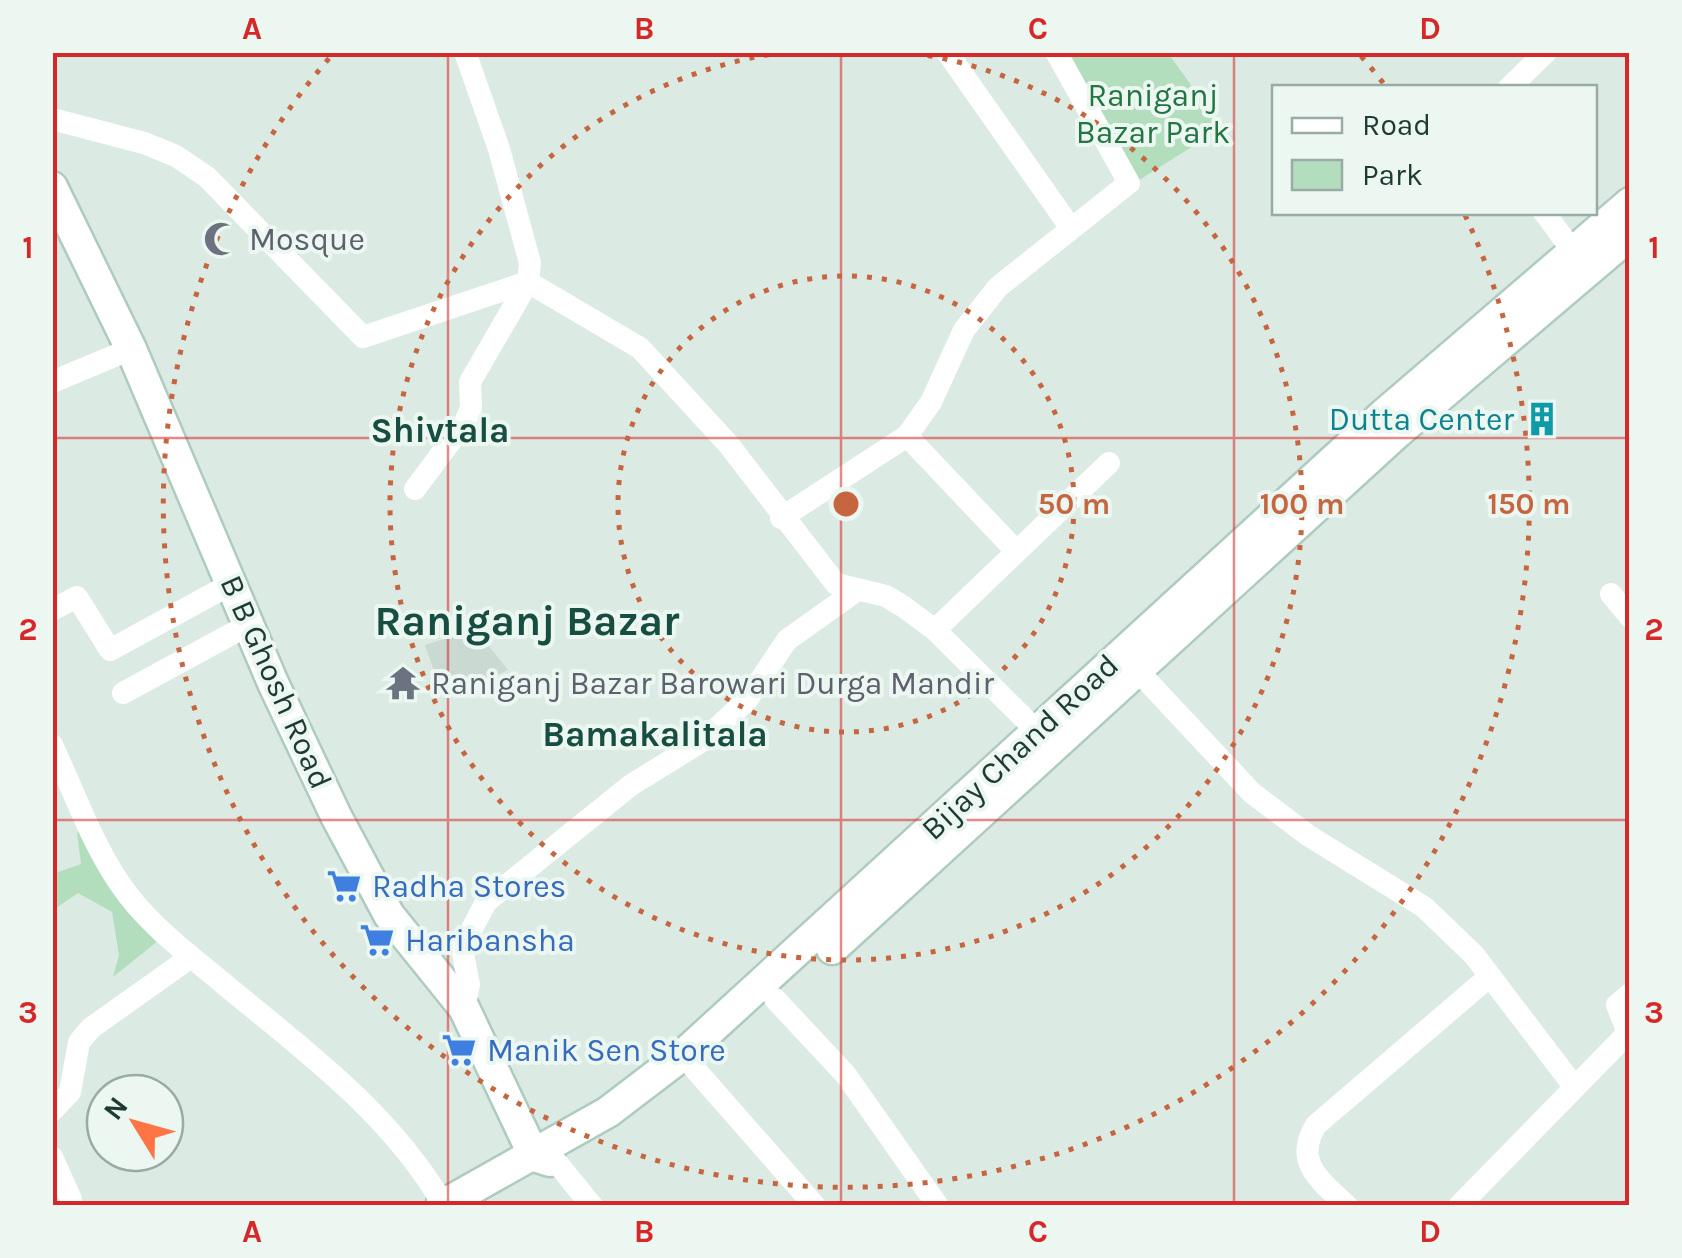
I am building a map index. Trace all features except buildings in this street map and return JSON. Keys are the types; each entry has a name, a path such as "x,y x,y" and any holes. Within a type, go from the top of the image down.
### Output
{"main road":[{"name":"B B Ghosh Road","path":"52,188 131,349 328,800 388,914 464,1008 546,1160"},
{"path":"1580,259 1630,203"},
{"path":"1580,259 1630,236"},
{"name":"Bijay Chand Road","path":"484,1206 684,1054 1045,740 1137,670 1397,433 1580,259"},
{"name":"Bijay Chand Road","path":"442,1205 546,1160 694,1068 775,998 1382,416 1580,259"}],"street":[{"path":"415,488 466,422 471,408 470,382 528,282 530,263 499,149 465,52"},
{"path":"947,52 1070,227"},
{"path":"781,518 907,436 931,402 964,330 1019,266 1129,183 1056,52"},
{"path":"1511,85 1546,52"},
{"path":"52,119 144,143 207,178 363,337 528,282 640,348 729,445 781,518 836,584 886,596 935,630 1045,740"},
{"path":"1546,215 1580,259"},
{"path":"52,382 131,349"},
{"path":"907,436 1016,551"},
{"path":"935,630 1109,463"},
{"path":"52,610 77,597 110,650 232,583"},
{"path":"464,1008 469,984 462,948 486,902 631,785 704,740 747,700 787,640 856,591"},
{"path":"1611,594 1630,617"},
{"path":"123,694 250,624"},
{"path":"1137,670 1252,794 1309,836 1424,907 1490,976 1573,1085"},
{"path":"54,754 98,847 129,896 191,957 353,1090 418,1161 442,1205"},
{"path":"52,1111 70,1092 80,1042 91,1028 191,957"},
{"path":"1346,1206 1312,1172 1304,1157 1306,1142 1316,1125 1490,976"},
{"path":"1459,1206 1573,1085 1628,1033 1617,1005 1630,994"},
{"path":"775,998 846,1075 938,1206"},
{"path":"694,1068 816,1206"},
{"path":"52,1157 71,1200"},
{"path":"546,1160 592,1206"}],"shaded area":[{"path":"475,629 508,670 444,699 425,645"}],"green space":[{"name":"Raniganj Bazar Park","path":"1079,53 1168,53 1222,128 1136,182 1066,60"},
{"path":"83,826 159,940 113,977 119,955 112,912 78,893 53,910 53,874 81,864 77,833"}],"place":[{"name":"Mosque","path":"221,239"},
{"name":"Dutta Center","path":"1542,419"},
{"name":"Raniganj Bazar Barowari Durga Mandir","path":"403,683"},
{"name":"Radha Stores","path":"344,886"},
{"name":"Haribansha","path":"377,940"},
{"name":"Manik Sen Store","path":"459,1050"}],"district":[{"name":"Shivtala","path":"440,430"},
{"name":"Raniganj Bazar","path":"527,621"},
{"name":"Bamakalitala","path":"655,734"}]}
